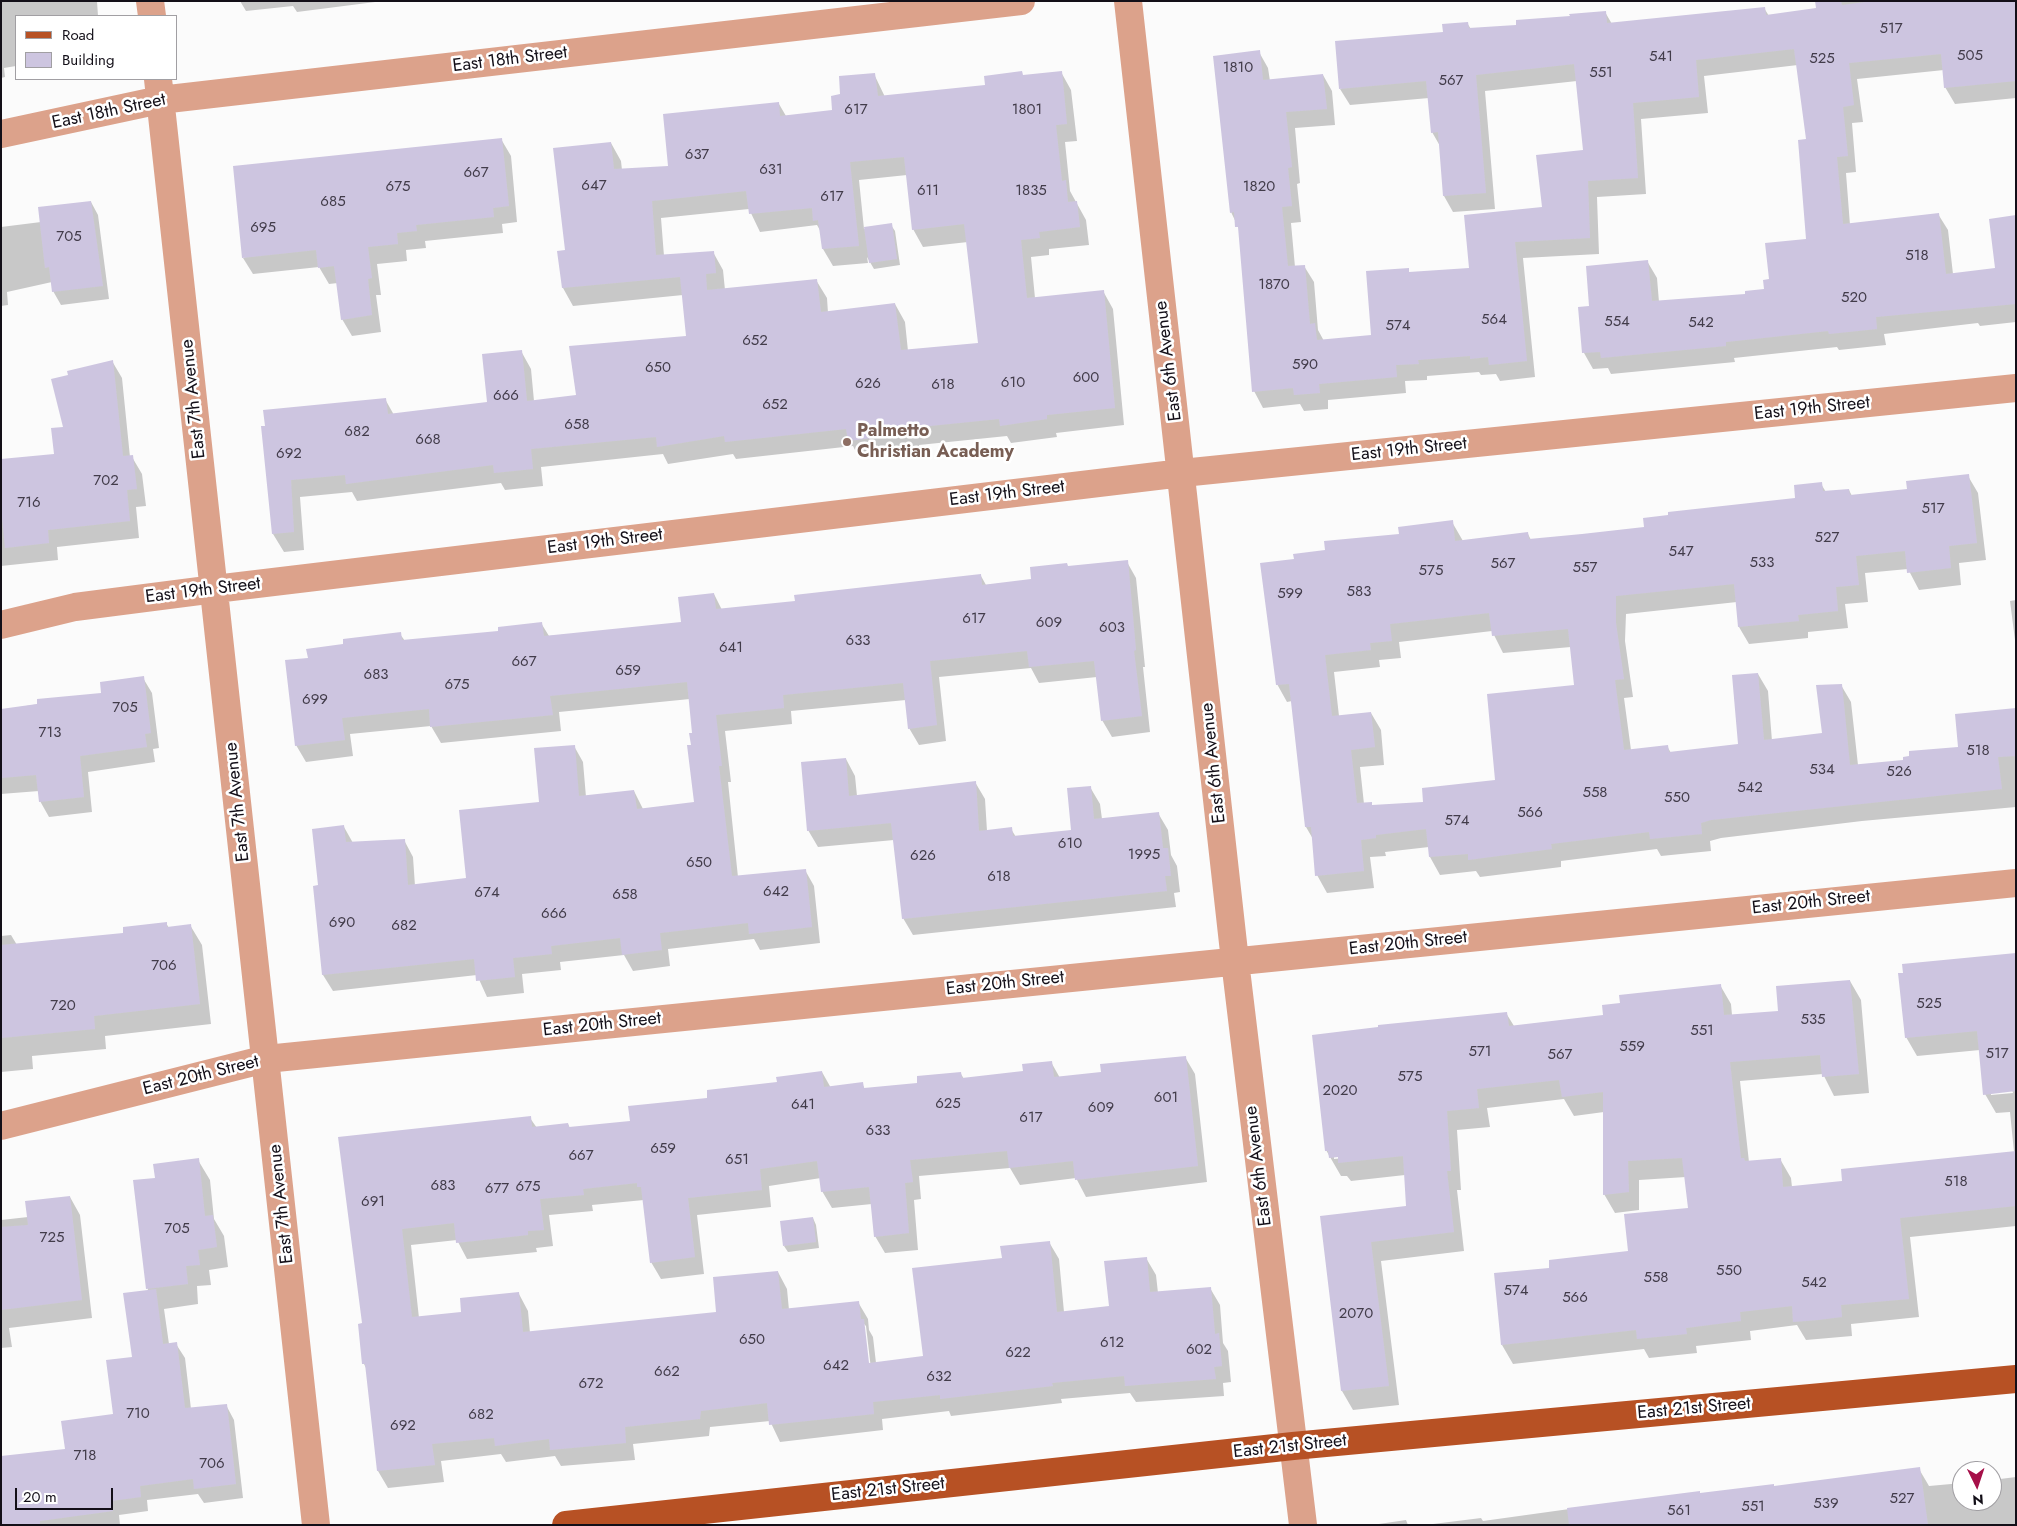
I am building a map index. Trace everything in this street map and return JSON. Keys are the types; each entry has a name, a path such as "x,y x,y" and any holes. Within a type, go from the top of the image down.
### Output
{"main road":[{"name":"East 21st Street","path":"566,1525 1293,1446 2016,1379"}],"street":[{"path":"150,1 152,15"},
{"name":"East 18th Street","path":"1,134 159,89 1021,1"},
{"name":"East 6th Avenue","path":"1128,1 1235,961 1303,1525"},
{"name":"East 7th Avenue","path":"159,89 316,1525"},
{"name":"East 19th Street","path":"1,625 75,607 1182,473 2016,388"},
{"name":"East 20th Street","path":"1,1126 266,1060 2016,883"}],"building":[{"path":"1815,1 1841,1 1842,5 1873,1 2016,1 2016,81 1944,88 1941,54 1849,63 1854,105 1843,107 1848,156 1837,157 1843,224 1939,213 1946,274 1995,268 1989,219 2016,215 2016,304 1876,317 1877,329 1829,334 1828,331 1726,342 1726,346 1601,358 1600,352 1582,353 1578,307 1589,306 1586,266 1648,260 1652,301 1745,294 1745,291 1764,289 1763,280 1769,279 1765,243 1806,239 1798,140 1806,139 1794,49 1696,60 1699,97 1633,103 1638,178 1588,181 1590,238 1515,242 1527,361 1489,365 1488,357 1470,359 1470,356 1418,360 1419,364 1396,365 1397,377 1319,384 1320,393 1294,395 1293,388 1252,392 1238,227 1235,227 1234,212 1230,213 1213,56 1260,50 1263,80 1323,74 1327,109 1286,112 1292,167 1288,168 1292,206 1282,207 1288,266 1305,265 1310,324 1315,323 1317,340 1371,335 1366,271 1409,268 1409,272 1469,268 1464,215 1542,207 1536,155 1583,150 1574,64 1476,75 1486,193 1443,196 1438,132 1431,133 1426,81 1339,89 1335,41 1443,32 1442,24 1468,22 1469,28 1516,25 1516,20 1606,11 1607,23 1765,7 1766,15 1816,8"},
{"path":"1022,71 1023,75 1062,71 1067,124 1056,125 1062,181 1066,180 1068,202 1077,201 1080,227 1039,232 1040,238 1021,240 1027,298 1104,290 1115,408 1047,415 1047,419 1000,426 999,419 910,428 911,433 848,441 846,429 725,442 724,436 657,447 656,437 531,449 533,469 494,473 493,465 346,484 345,475 291,480 294,532 272,534 261,426 265,426 263,410 386,398 388,414 487,402 482,354 522,350 527,401 576,395 569,346 686,336 680,277 562,288 557,251 565,250 553,148 611,142 614,169 668,166 663,114 779,102 780,116 832,110 831,96 840,94 839,76 875,73 878,96 985,85 984,76","holes":["904,157 912,230 964,224 978,343 901,350 895,303 821,312 817,279 707,290 706,274 716,273 714,251 656,255 652,201 746,191 749,214 812,208 813,221 818,220 822,249 859,246 850,162"]},
{"path":"502,138 509,206 493,208 494,217 416,225 417,231 397,233 398,244 368,247 372,278 368,279 372,315 341,320 334,266 318,268 316,250 242,258 233,166"},
{"path":"91,201 103,286 52,292 49,267 45,268 38,207"},
{"path":"892,223 897,259 869,263 864,227"},
{"path":"113,360 123,456 133,455 137,489 127,490 130,521 48,530 49,543 5,548 1,508 1,459 54,454 51,428 63,427 51,379 68,375 67,371"},
{"path":"1969,474 1977,543 1949,546 1951,568 1907,573 1905,551 1856,556 1859,585 1836,587 1838,611 1798,615 1799,621 1738,627 1734,584 1616,596 1616,623 1624,679 1615,680 1624,750 1668,745 1669,752 1738,744 1732,675 1758,673 1764,740 1822,733 1816,685 1842,684 1850,765 1903,760 1903,757 1909,756 1909,751 1958,747 1955,714 2016,708 2016,756 1998,757 2002,789 1711,820 1701,823 1702,834 1650,839 1649,832 1551,844 1552,849 1468,860 1468,854 1429,857 1426,829 1376,835 1376,838 1361,840 1364,871 1315,876 1311,827 1305,827 1289,684 1276,685 1260,563 1294,559 1293,554 1325,550 1324,541 1399,534 1398,527 1453,520 1455,541 1528,532 1529,539 1644,527 1643,518 1668,515 1668,512 1795,498 1794,485 1822,482 1823,491 1849,489 1850,495 1907,489 1906,481","holes":["1489,613 1492,636 1568,629 1574,685 1487,694 1495,780 1422,788 1423,802 1372,805 1372,802 1357,803 1351,750 1375,747 1371,712 1332,716 1325,655 1371,650 1370,643 1392,641 1390,624"]},
{"path":"1128,560 1136,650 1134,651 1142,716 1101,721 1094,661 1029,667 1027,651 930,661 937,725 908,729 903,683 783,695 784,708 716,715 722,766 719,766 732,876 806,869 812,927 749,934 748,923 660,933 662,950 622,955 620,938 551,946 552,954 513,958 515,977 476,981 474,959 322,975 313,886 318,885 312,829 344,825 346,842 405,839 408,885 466,878 459,810 539,802 534,748 575,745 579,796 634,790 637,809 694,802 687,745 691,745 689,733 692,733 687,682 550,696 553,715 430,727 429,709 342,718 345,740 295,746 285,660 308,658 306,649 343,644 343,639 401,632 402,640 498,631 498,627 542,622 544,636 681,622 678,597 714,593 716,609 795,601 794,595 981,574 982,585 1031,579 1030,567 1067,563 1068,566"},
{"path":"144,676 151,733 145,734 147,747 80,756 84,797 39,802 36,775 1,778 1,709 37,704 37,699 101,693 100,682"},
{"path":"846,758 849,796 976,781 979,831 1012,827 1013,836 1071,830 1067,788 1091,786 1094,819 1159,812 1163,848 1168,848 1171,876 1165,876 1167,891 902,919 891,823 807,831 801,762"},
{"path":"167,922 167,927 191,924 200,1004 94,1016 95,1029 1,1038 1,945 123,933 123,927"},
{"path":"2016,953 2016,1091 1983,1095 1977,1031 1905,1038 1898,973 1903,973 1902,964"},
{"path":"1850,980 1859,1074 1822,1077 1820,1055 1730,1062 1741,1158 1744,1158 1745,1161 1781,1158 1783,1187 1842,1181 1841,1169 2016,1151 2016,1206 1900,1218 1909,1299 1841,1305 1842,1317 1818,1320 1793,1322 1792,1306 1740,1312 1741,1321 1686,1328 1687,1334 1637,1339 1636,1330 1501,1345 1494,1273 1549,1268 1549,1260 1628,1251 1624,1214 1688,1208 1682,1158 1628,1161 1629,1192 1603,1195 1603,1092 1562,1097 1559,1080 1477,1089 1479,1108 1447,1111 1451,1171 1447,1171 1454,1232 1371,1242 1389,1386 1341,1391 1320,1216 1406,1206 1403,1156 1338,1163 1338,1157 1329,1158 1328,1151 1325,1151 1312,1035 1378,1027 1378,1025 1507,1012 1509,1026 1603,1015 1602,1005 1620,1003 1619,995 1721,984 1724,1015 1778,1011 1776,986"},
{"path":"1186,1056 1198,1166 1075,1180 1073,1161 1009,1168 1007,1151 910,1160 913,1182 905,1183 909,1233 874,1237 869,1187 821,1192 817,1161 760,1169 762,1190 688,1198 695,1257 650,1263 641,1187 637,1187 637,1183 583,1189 584,1195 540,1199 544,1230 528,1231 528,1235 456,1243 454,1223 402,1229 412,1317 461,1312 460,1298 519,1292 523,1332 716,1312 713,1277 778,1271 782,1309 859,1301 861,1319 864,1319 869,1363 923,1356 912,1268 1002,1258 1000,1246 1050,1241 1057,1312 1109,1306 1104,1261 1147,1257 1150,1292 1211,1287 1215,1334 1219,1333 1222,1366 1214,1367 1216,1379 1125,1386 1124,1376 1052,1383 1053,1386 940,1399 940,1395 873,1402 874,1414 769,1425 767,1403 701,1411 700,1419 625,1427 626,1443 550,1450 549,1439 495,1446 494,1438 432,1444 435,1465 377,1471 365,1364 362,1364 358,1324 362,1323 338,1137 531,1116 532,1127 568,1123 569,1127 630,1121 628,1106 707,1098 707,1090 777,1082 776,1077 822,1071 824,1087 863,1082 864,1088 917,1083 917,1076 961,1072 962,1078 1023,1071 1022,1064 1052,1061 1054,1077 1101,1072 1100,1064"},
{"path":"199,1158 205,1216 213,1215 217,1247 198,1250 200,1265 186,1266 188,1284 146,1289 133,1180 155,1178 153,1164"},
{"path":"70,1196 82,1300 1,1310 1,1227 28,1225 25,1201"},
{"path":"813,1217 816,1242 783,1246 780,1221"},
{"path":"156,1289 163,1344 177,1342 185,1408 227,1404 236,1484 194,1489 193,1479 140,1486 141,1497 111,1501 113,1511 40,1521 40,1525 1,1525 1,1456 65,1449 61,1421 113,1414 106,1360 132,1357 123,1293"},
{"path":"1920,1467 1928,1525 1569,1525 1567,1508 1700,1491 1700,1493 1774,1484 1774,1486"}],"place":[{"name":"Palmetto Christian Academy","path":"847,442"}]}
